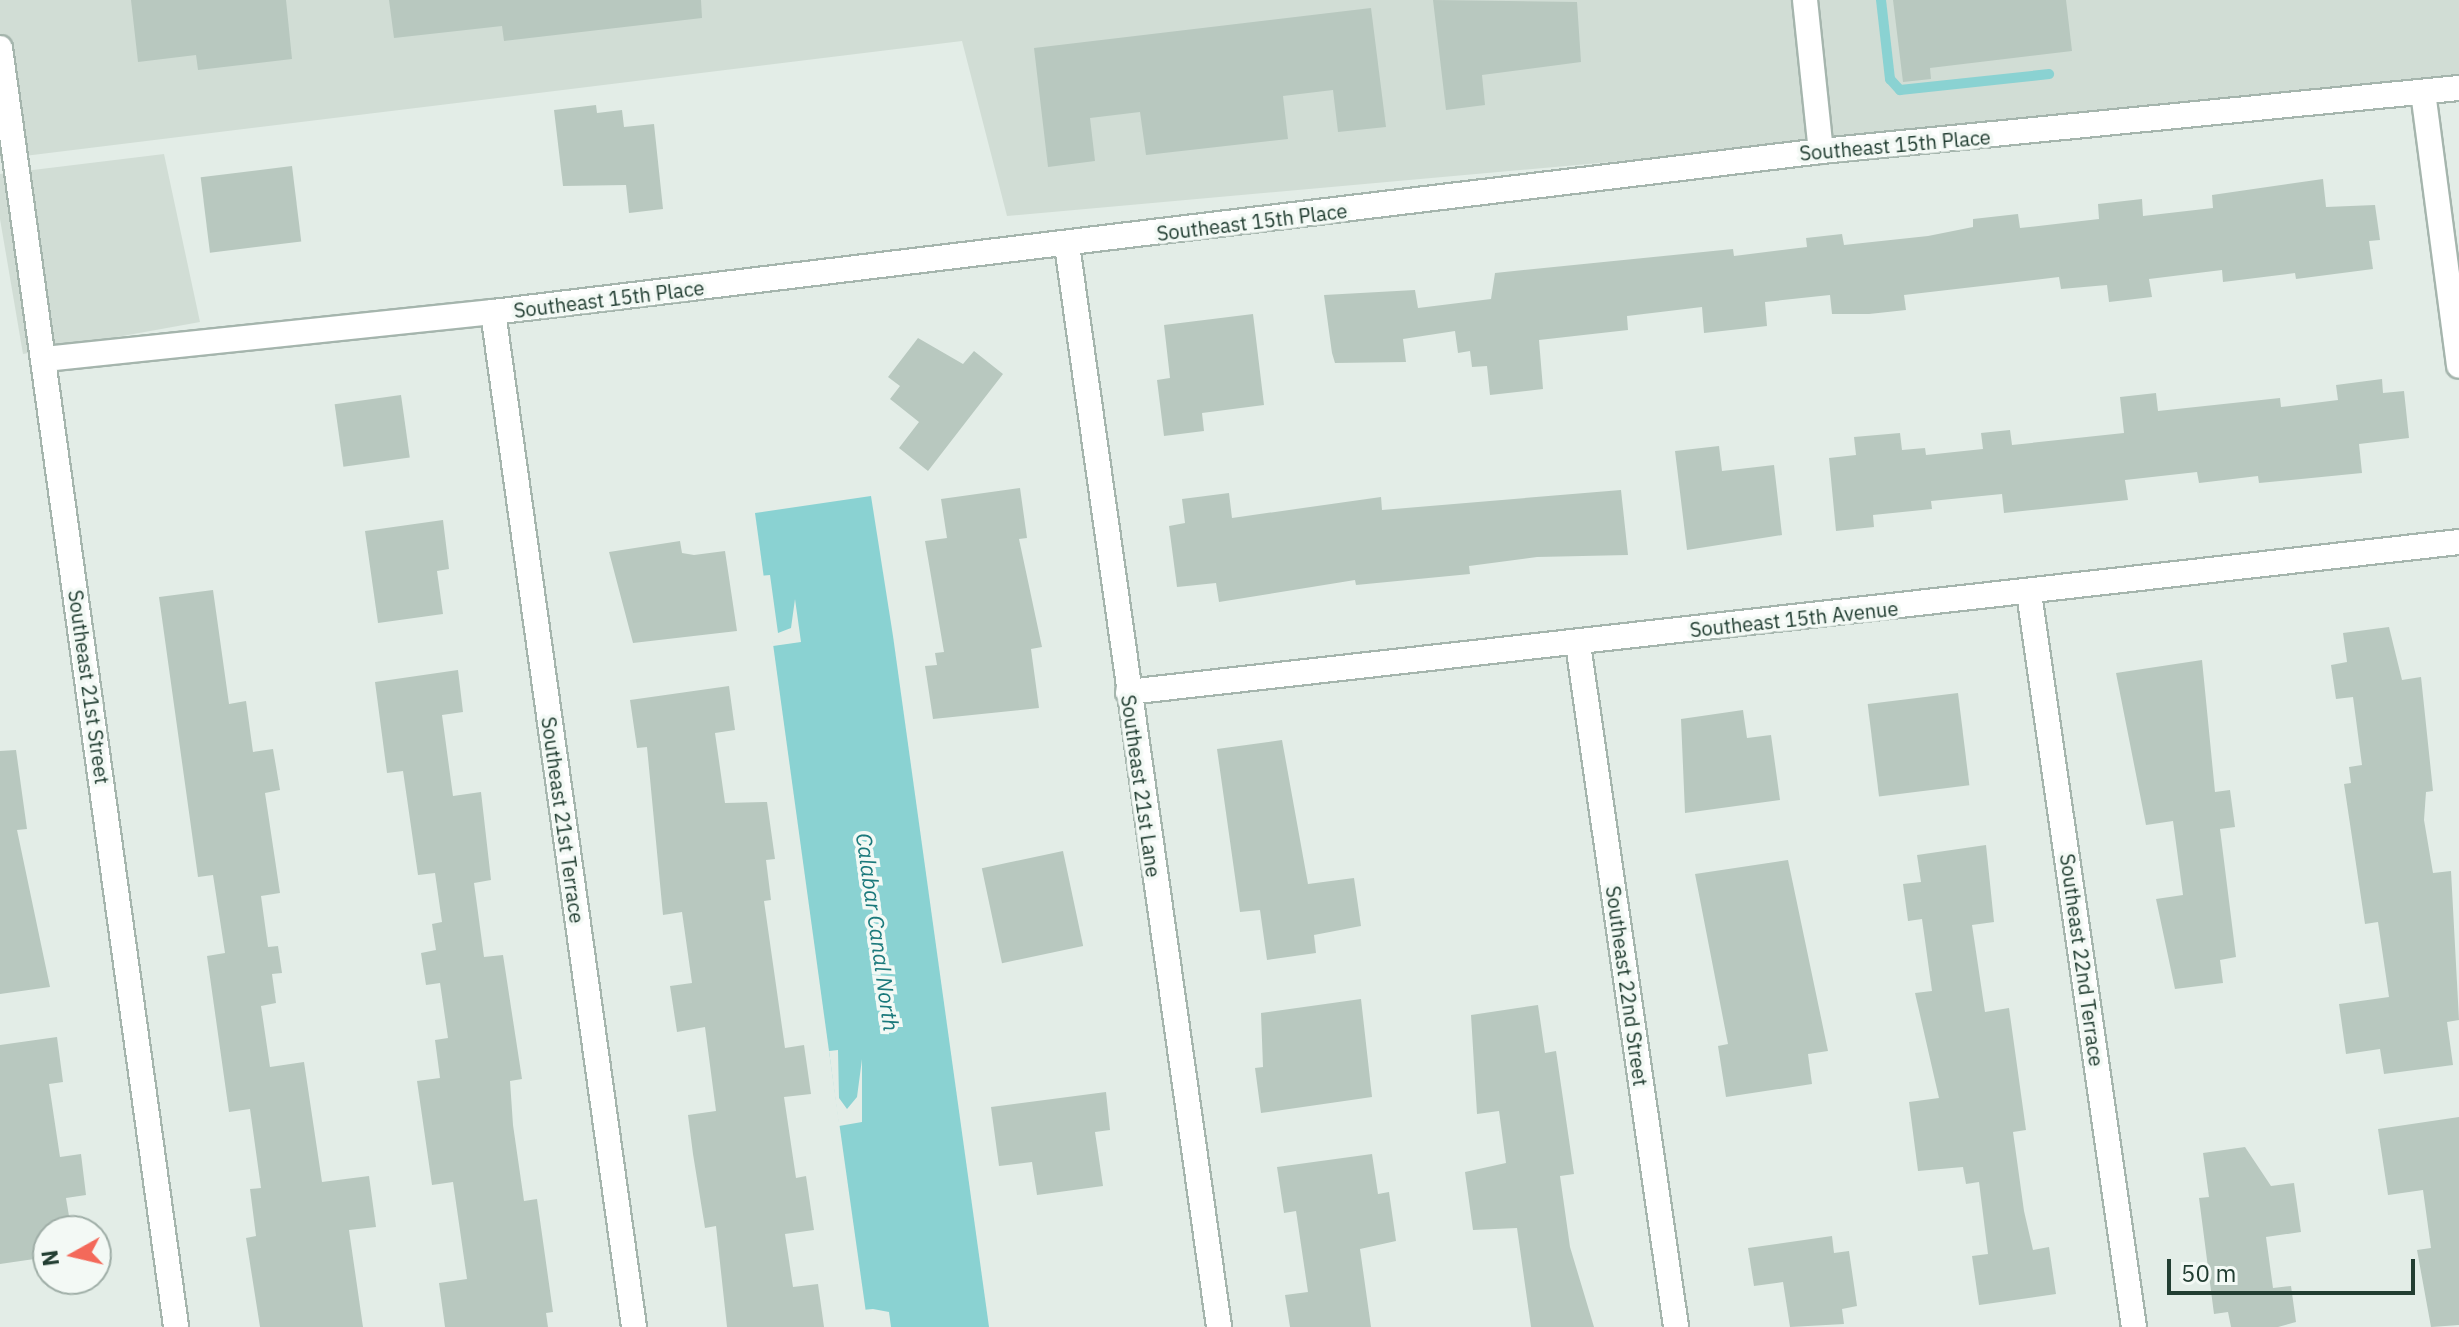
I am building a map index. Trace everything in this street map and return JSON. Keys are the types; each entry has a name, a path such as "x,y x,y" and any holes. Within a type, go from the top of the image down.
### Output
{"street":[{"path":"1805,0 1821,151"},
{"name":"Southeast 21st Street","path":"0,48 176,1327"},
{"name":"Southeast 15th Place","path":"45,359 493,312 1067,245 1821,151 2459,88"},
{"path":"2423,92 2459,366"},
{"name":"Southeast 21st Lane","path":"1067,245 1219,1327"},
{"name":"Southeast 21st Terrace","path":"493,312 634,1327"},
{"name":"Southeast 15th Avenue","path":"1128,692 1578,644 2459,542"},
{"name":"Southeast 22nd Terrace","path":"2029,593 2134,1327"},
{"name":"Southeast 22nd Street","path":"1578,644 1676,1327"}],"shaded area":[{"path":"0,0 2459,0 2459,86 1007,216 962,41 0,159"},
{"path":"164,154 200,322 23,354 0,219 0,174"}],"water":[{"name":"Calabar Canal North","path":"871,496 989,1327 868,1327 755,513"}],"pier":[{"path":"770,575 778,633 791,628 795,599 801,642 773,646 759,576"},
{"path":"838,1050 839,1098 847,1109 857,1097 862,1059 862,1122 839,1126 829,1051"},
{"path":"862,1310 889,1312 891,1327 864,1327"}],"building":[{"path":"131,0 286,0 292,59 198,70 196,55 138,62"},
{"path":"389,0 701,0 702,18 504,41 502,26 394,38"},
{"path":"1433,0 1577,2 1581,62 1482,75 1485,105 1446,110"},
{"path":"1893,0 2066,0 2072,51 1930,68 1931,79 1903,82"},
{"path":"1371,8 1386,127 1338,132 1333,90 1283,96 1288,139 1146,155 1140,112 1090,118 1095,161 1048,167 1034,48"},
{"path":"596,105 597,113 622,110 624,127 654,124 663,209 629,213 626,185 563,186 554,110"},
{"path":"292,166 301,241 210,253 201,177"},
{"path":"2323,179 2326,207 2375,205 2380,240 2369,241 2373,269 2296,279 2295,273 2223,282 2222,270 2149,279 2152,297 2109,302 2107,285 2061,289 2059,277 1904,295 1906,310 1869,314 1832,314 1830,295 1765,302 1767,326 1704,333 1702,307 1627,316 1628,330 1539,340 1543,389 1490,395 1487,366 1472,367 1470,351 1458,353 1455,331 1403,339 1406,362 1335,363 1332,353 1324,295 1415,290 1418,308 1491,299 1495,273 1733,249 1734,256 1807,247 1806,238 1842,234 1844,245 1928,236 1973,227 1973,219 2018,214 2020,228 2099,219 2098,204 2142,199 2143,216 2213,208 2212,195"},
{"path":"1253,314 1264,405 1202,413 1204,431 1164,436 1157,380 1170,378 1164,325"},
{"path":"918,338 963,364 974,351 1003,374 928,471 899,448 919,422 890,399 900,386 888,377"},
{"path":"2382,379 2383,393 2404,391 2409,438 2359,444 2362,473 2259,483 2258,476 2199,483 2197,472 2125,480 2128,500 2004,513 2002,494 1931,501 1932,509 1873,515 1874,527 1836,531 1829,458 1856,455 1854,437 1900,433 1902,450 1925,448 1926,455 1983,449 1981,433 2010,430 2012,445 2124,433 2120,397 2156,393 2158,411 2280,398 2281,407 2338,400 2336,385"},
{"path":"401,395 410,457 343,467 335,404"},
{"path":"1719,446 1722,471 1774,465 1782,535 1687,550 1675,451"},
{"path":"1020,488 1027,538 1019,539 1042,647 1031,649 1039,708 933,719 925,666 937,665 935,653 944,652 925,541 947,538 941,499"},
{"path":"1621,490 1628,555 1537,557 1469,566 1470,574 1356,585 1355,580 1219,602 1216,583 1177,587 1169,526 1185,523 1182,499 1229,493 1232,518 1381,497 1382,510"},
{"path":"443,520 449,569 437,571 443,614 378,623 365,531"},
{"path":"680,541 682,553 694,555 725,551 737,631 633,643 609,552"},
{"path":"213,590 229,704 246,701 253,752 273,749 280,790 265,793 280,893 261,896 268,947 278,946 282,973 272,974 276,1003 261,1006 270,1067 304,1062 322,1182 369,1176 376,1227 349,1230 363,1327 260,1327 246,1238 256,1236 250,1189 261,1188 250,1109 229,1112 207,956 225,953 213,875 198,877 159,597"},
{"path":"2389,627 2402,680 2421,677 2433,791 2426,792 2424,820 2433,873 2451,871 2459,1020 2447,1022 2453,1065 2384,1074 2380,1049 2346,1054 2339,1004 2389,997 2378,922 2365,924 2344,784 2351,783 2349,767 2362,765 2353,697 2336,699 2331,665 2347,662 2343,633"},
{"path":"2202,660 2215,792 2230,790 2235,827 2220,829 2236,957 2220,960 2223,983 2175,989 2156,899 2183,895 2173,821 2146,825 2116,673"},
{"path":"458,670 463,712 442,715 453,796 481,792 491,880 474,883 484,957 503,955 522,1079 510,1081 513,1125 524,1201 537,1199 553,1312 546,1313 548,1327 445,1327 439,1283 467,1279 453,1182 432,1185 417,1081 440,1078 435,1040 448,1038 440,983 426,985 421,953 436,950 432,924 442,922 435,873 418,875 403,771 387,773 375,682"},
{"path":"729,686 735,730 715,733 725,803 767,802 775,859 766,860 771,900 764,901 785,1048 804,1045 811,1094 784,1097 796,1178 806,1176 814,1230 785,1234 793,1287 818,1284 824,1327 727,1327 716,1226 705,1228 693,1154 688,1115 716,1111 705,1027 677,1032 670,986 692,983 682,912 663,915 647,747 637,748 630,700"},
{"path":"1958,693 1969,785 1879,796 1868,704"},
{"path":"1743,710 1747,738 1771,735 1780,800 1685,813 1681,719"},
{"path":"1282,740 1308,884 1354,878 1361,926 1314,935 1316,953 1267,960 1260,910 1240,912 1217,749"},
{"path":"16,750 27,829 17,830 50,987 0,994 0,751"},
{"path":"1986,845 1994,922 1972,925 1985,1012 2009,1008 2026,1130 2013,1132 2024,1211 2033,1250 2049,1247 2056,1294 1979,1305 1972,1256 1988,1254 1979,1182 1966,1184 1963,1167 1918,1171 1909,1102 1939,1098 1915,993 1932,991 1922,919 1908,921 1903,884 1921,882 1917,855"},
{"path":"1063,851 1083,946 1002,963 982,868"},
{"path":"1788,860 1828,1051 1808,1054 1812,1084 1726,1097 1718,1046 1728,1044 1695,874"},
{"path":"1361,999 1372,1097 1261,1113 1255,1068 1263,1067 1261,1013"},
{"path":"1538,1005 1545,1053 1556,1051 1574,1174 1560,1176 1570,1247 1594,1327 1531,1327 1517,1228 1473,1230 1465,1172 1506,1163 1499,1111 1477,1114 1471,1015"},
{"path":"57,1037 63,1082 49,1084 60,1157 81,1154 86,1195 66,1198 69,1215 32,1215 32,1259 0,1264 0,1045"},
{"path":"1106,1092 1110,1130 1095,1132 1103,1186 1037,1195 1032,1162 999,1166 991,1107"},
{"path":"2459,1117 2459,1325 2431,1327 2417,1250 2431,1248 2423,1190 2388,1195 2378,1129"},
{"path":"2245,1147 2271,1186 2294,1183 2301,1232 2266,1237 2273,1288 2291,1286 2296,1322 2278,1327 2231,1327 2228,1312 2214,1314 2199,1198 2209,1197 2203,1153"},
{"path":"1372,1154 1378,1194 1389,1192 1396,1241 1360,1249 1371,1327 1290,1327 1285,1295 1308,1292 1296,1211 1284,1213 1277,1167"},
{"path":"1832,1236 1834,1253 1849,1251 1857,1306 1842,1309 1844,1324 1790,1327 1783,1282 1754,1286 1748,1248"}],"waterway":[{"path":"1881,0 1890,79 1900,90 2049,74"}]}
